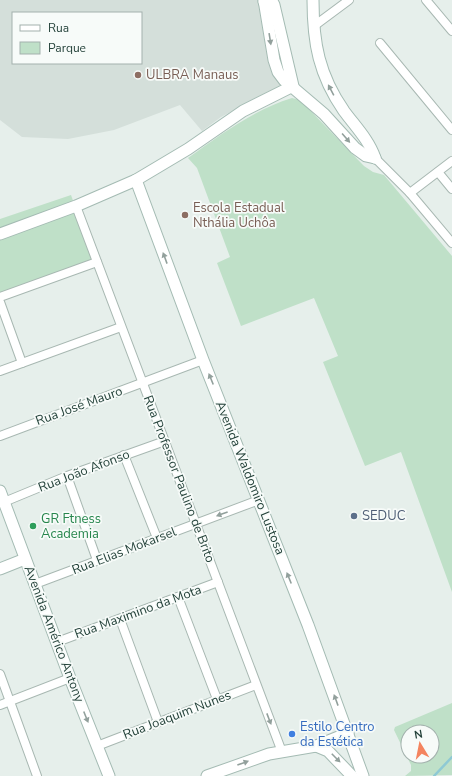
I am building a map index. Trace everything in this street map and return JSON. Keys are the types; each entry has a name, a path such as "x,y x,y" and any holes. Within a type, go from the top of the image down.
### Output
{"street":[{"path":"313,0 316,45 324,75 337,101 367,142 375,158 410,193 452,242"},
{"path":"335,0 335,10"},
{"path":"314,26 349,0"},
{"path":"426,0 452,31"},
{"path":"264,1 274,60 278,72 284,80 293,86 324,114 355,148 366,156 375,158"},
{"path":"380,43 452,130"},
{"path":"0,234 76,206 136,180 188,149 243,111 293,86"},
{"path":"410,193 452,161"},
{"path":"438,172 452,189"},
{"name":"Avenida Waldomiro Lustosa","path":"136,180 203,360 308,624 364,776"},
{"name":"Rua Professor Paulino de Brito","path":"76,206 197,523 282,752"},
{"path":"0,297 97,262"},
{"path":"0,302 22,363"},
{"path":"0,371 121,327"},
{"name":"Rua José Mauro","path":"0,436 203,360"},
{"name":"Rua João Afonso","path":"4,502 67,476 165,441"},
{"path":"124,455 157,538"},
{"path":"67,476 97,560"},
{"name":"Avenida Américo Antony","path":"0,491 70,678 109,776"},
{"name":"Rua Elias Mokarsel","path":"35,584 259,500"},
{"path":"0,569 25,559"},
{"name":"Rua Maximino da Mota","path":"57,642 218,582"},
{"path":"178,597 217,699"},
{"path":"120,619 158,722"},
{"path":"0,674 37,776"},
{"path":"0,705 70,678"},
{"name":"Rua Joaquim Nunes","path":"97,746 256,685"},
{"path":"206,776 258,757 316,746 348,733"},
{"path":"316,746 328,751 352,776"}],"shaded area":[{"name":"ULBRA Manaus","path":"0,0 261,0 270,65 281,85 221,117 202,131 180,105 114,130 68,139 22,137 0,120"}],"green space":[{"path":"292,98 300,100 364,166 373,172 384,175 452,256 452,592 401,452 365,466 323,362 338,356 314,298 241,326 217,263 230,257 197,168 188,158 250,116"},
{"path":"71,195 94,260 0,294 0,219"},
{"path":"452,703 452,775 405,776 411,771 411,765 440,764 440,724 402,724"},
{"path":"400,725 400,742 394,730 395,727"}],"waterway":[{"path":"434,776 452,757"}],"place":[{"name":"ULBRA Manaus","path":"138,75"},
{"name":"Escola Estadual Nthália Uchôa","path":"185,215"},
{"name":"SEDUC","path":"354,516"},
{"name":"GR Ftness Academia","path":"33,526"},
{"name":"Estilo Centro da Estética","path":"292,734"}]}
